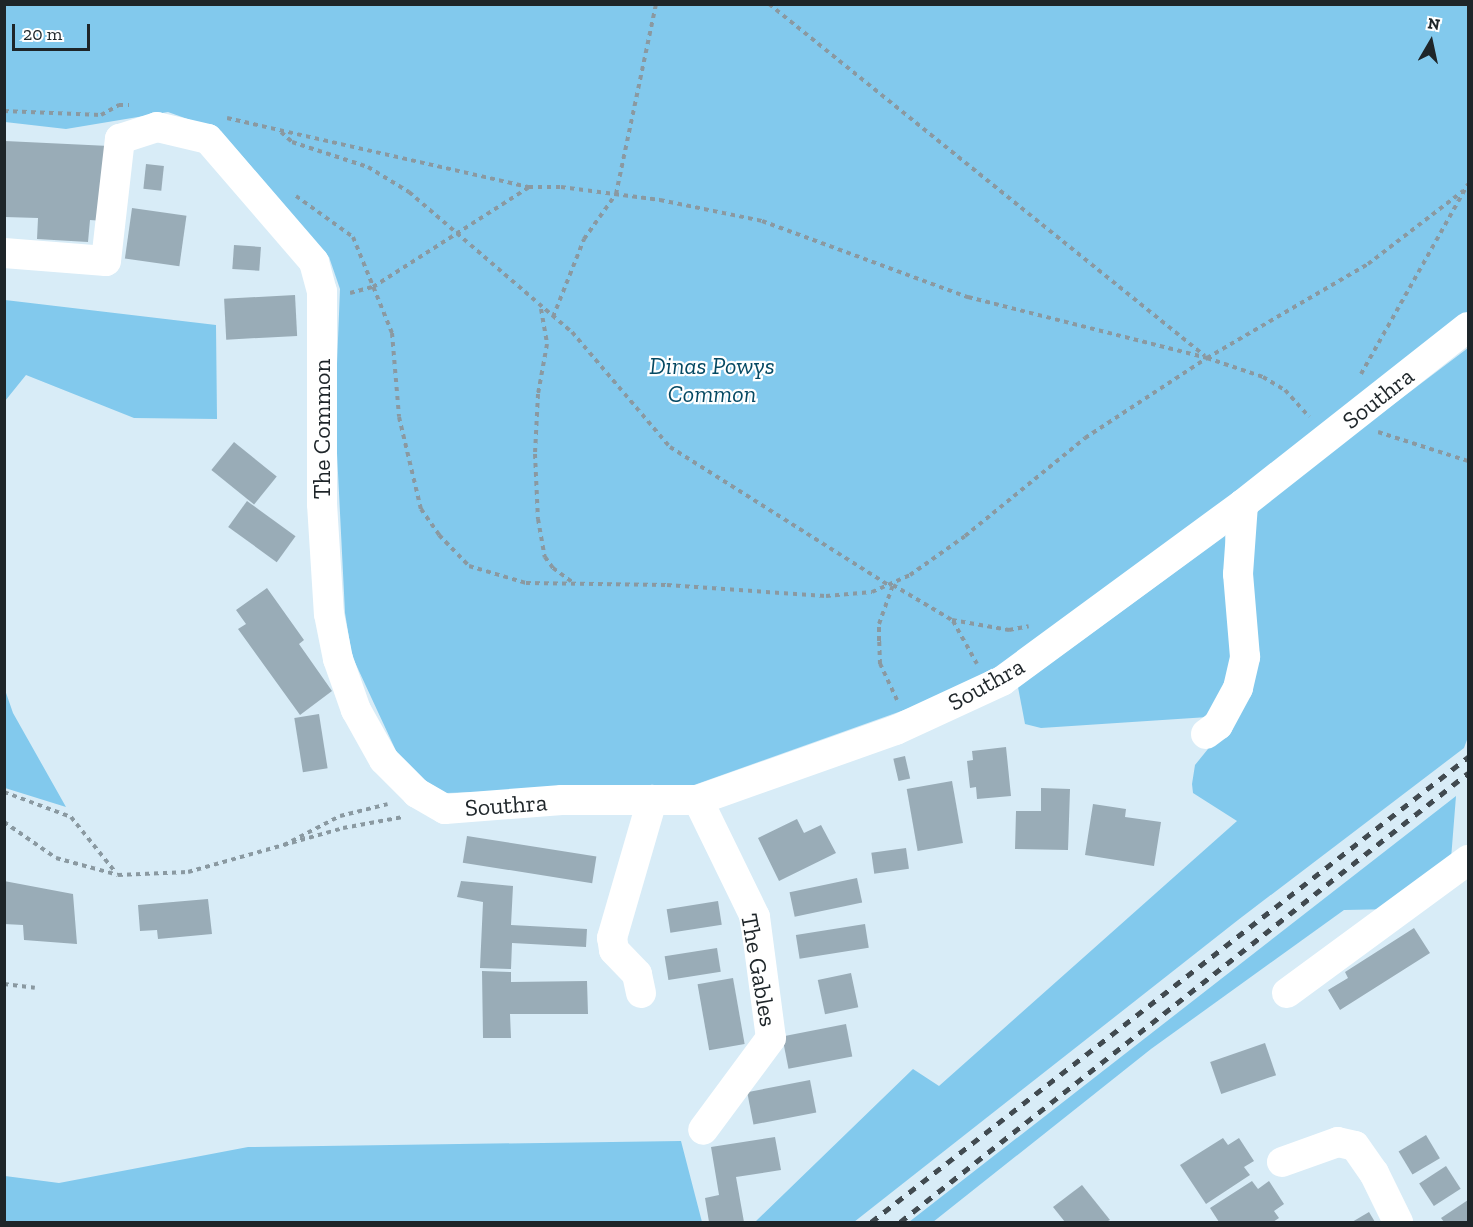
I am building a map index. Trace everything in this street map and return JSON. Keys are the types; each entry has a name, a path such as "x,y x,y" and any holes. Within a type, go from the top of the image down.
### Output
{"street":[{"path":"4,253 106,261 120,139 157,127 221,127"},
{"name":"The Common","path":"221,127 314,262 322,300 322,504 329,614 338,659 356,710 384,760 433,803"},
{"name":"Southra","path":"433,803 698,800 909,724 990,686 1072,629 1243,504 1468,327"},
{"path":"1206,734 1218,725 1238,688 1245,657 1238,564 1243,504"},
{"path":"641,993 637,974 614,950 612,938 652,800"},
{"name":"The Gables","path":"698,800 755,917 771,1038 703,1130"},
{"path":"1287,993 1468,860"},
{"path":"1381,940 1468,882"},
{"path":"1282,1162 1338,1142 1355,1146 1374,1173 1396,1219"}],"path":[{"path":"553,317 584,239 616,194 656,4"},
{"path":"769,4 1207,358"},
{"path":"221,127 278,130 529,187 616,194 762,221 968,297 1207,358 1263,377 1285,390 1336,431 1468,461"},
{"path":"278,130 292,142 368,167 409,192 540,308 572,332 670,447 891,586 952,620 1009,630 1029,626 1072,629"},
{"path":"1356,382 1468,184"},
{"path":"322,300 373,287 529,187"},
{"path":"293,193 352,237 392,333 399,417 421,509 439,535 469,566 488,574 526,583 667,585 826,596 872,592 891,586 965,536 1085,438 1207,358 1368,264 1463,191"},
{"path":"540,308 547,344 538,394 535,454 538,519 545,557 553,568 575,583"},
{"path":"891,586 879,624 880,664 909,724"},
{"path":"952,620 990,686"},
{"path":"4,792 71,817 118,875"},
{"path":"4,822 56,858 118,875 188,872 279,849 433,803"},
{"path":"279,849 340,816 433,803"},
{"path":"4,984 35,988"}],"green space":[{"name":"Dinas Powys Common","path":"5,5 1468,5 1468,315 1139,571 977,684 694,785 446,793 422,779 397,753 352,656 345,613 335,413 340,289 329,257 221,131 168,112 66,129 5,122"},
{"path":"5,300 216,325 217,419 134,418 26,375 5,401"},
{"path":"1468,348 1468,737 1464,748 1238,920 854,1222 755,1222 913,1069 939,1086 1237,821 1193,793 1192,784 1195,765 1229,723 1249,534 1260,505"},
{"path":"1225,536 1237,660 1208,717 1041,728 1025,724 1018,687"},
{"path":"4,687 13,713 66,807 5,788"},
{"path":"1456,796 1451,859 1395,909 1344,910 1151,1049 933,1222 909,1222"},
{"path":"681,1141 702,1222 5,1222 5,1176 59,1183 248,1147"}],"building":[{"path":"5,141 109,146 104,221 90,220 88,242 37,239 38,218 5,217"},
{"path":"146,164 164,166 161,191 143,189"},
{"path":"132,208 186,216 179,266 125,259"},
{"path":"234,245 261,247 259,271 232,269"},
{"path":"295,295 297,336 226,340 224,299"},
{"path":"234,442 277,477 254,505 211,470"},
{"path":"247,501 296,536 277,562 228,527"},
{"path":"267,588 304,640 299,644 332,691 300,715 238,629 246,624 236,610"},
{"path":"319,714 328,768 303,772 294,718"},
{"path":"1006,747 1011,796 977,799 976,787 970,788 967,761 973,760 972,751"},
{"path":"905,756 910,778 898,781 893,759"},
{"path":"952,781 963,843 918,851 907,789"},
{"path":"1041,788 1070,789 1068,850 1015,849 1016,811 1041,811"},
{"path":"1093,804 1126,809 1125,817 1161,822 1154,866 1085,855"},
{"path":"797,819 804,833 821,825 836,853 779,881 758,838"},
{"path":"467,836 596,856 592,883 463,863"},
{"path":"906,848 909,869 874,874 871,853"},
{"path":"857,878 862,902 795,917 790,892"},
{"path":"4,881 73,894 77,944 24,940 23,925 4,924"},
{"path":"461,881 513,886 511,925 587,929 586,947 512,943 511,969 480,968 483,902 457,897"},
{"path":"208,899 212,934 158,939 157,930 140,931 138,905"},
{"path":"718,901 722,925 670,933 667,909"},
{"path":"865,924 869,948 800,959 796,935"},
{"path":"1414,928 1430,953 1340,1010 1328,990 1348,978 1345,972"},
{"path":"717,948 721,972 668,980 665,956"},
{"path":"482,971 511,972 511,982 587,981 588,1014 510,1014 511,1038 483,1038"},
{"path":"851,973 858,1007 825,1014 818,980"},
{"path":"733,978 745,1044 709,1050 698,984"},
{"path":"846,1024 852,1056 788,1069 782,1036"},
{"path":"1265,1043 1276,1075 1221,1094 1210,1062"},
{"path":"810,1080 816,1112 753,1125 747,1092"},
{"path":"1426,1135 1440,1158 1412,1175 1399,1151"},
{"path":"775,1137 781,1170 736,1177 744,1222 709,1222 705,1198 719,1195 711,1147"},
{"path":"1223,1138 1228,1145 1239,1138 1254,1161 1244,1167 1250,1175 1206,1204 1180,1165"},
{"path":"1446,1166 1461,1189 1434,1206 1419,1183"},
{"path":"1252,1181 1258,1189 1269,1181 1284,1204 1274,1211 1279,1218 1273,1222 1219,1222 1210,1208"},
{"path":"1082,1185 1110,1220 1106,1222 1065,1222 1053,1207"},
{"path":"1468,1200 1468,1222 1444,1222 1441,1218"},
{"path":"1369,1212 1375,1222 1352,1222"}],"railway":[{"path":"871,1222 1468,757"},
{"path":"900,1222 1468,773"}]}
